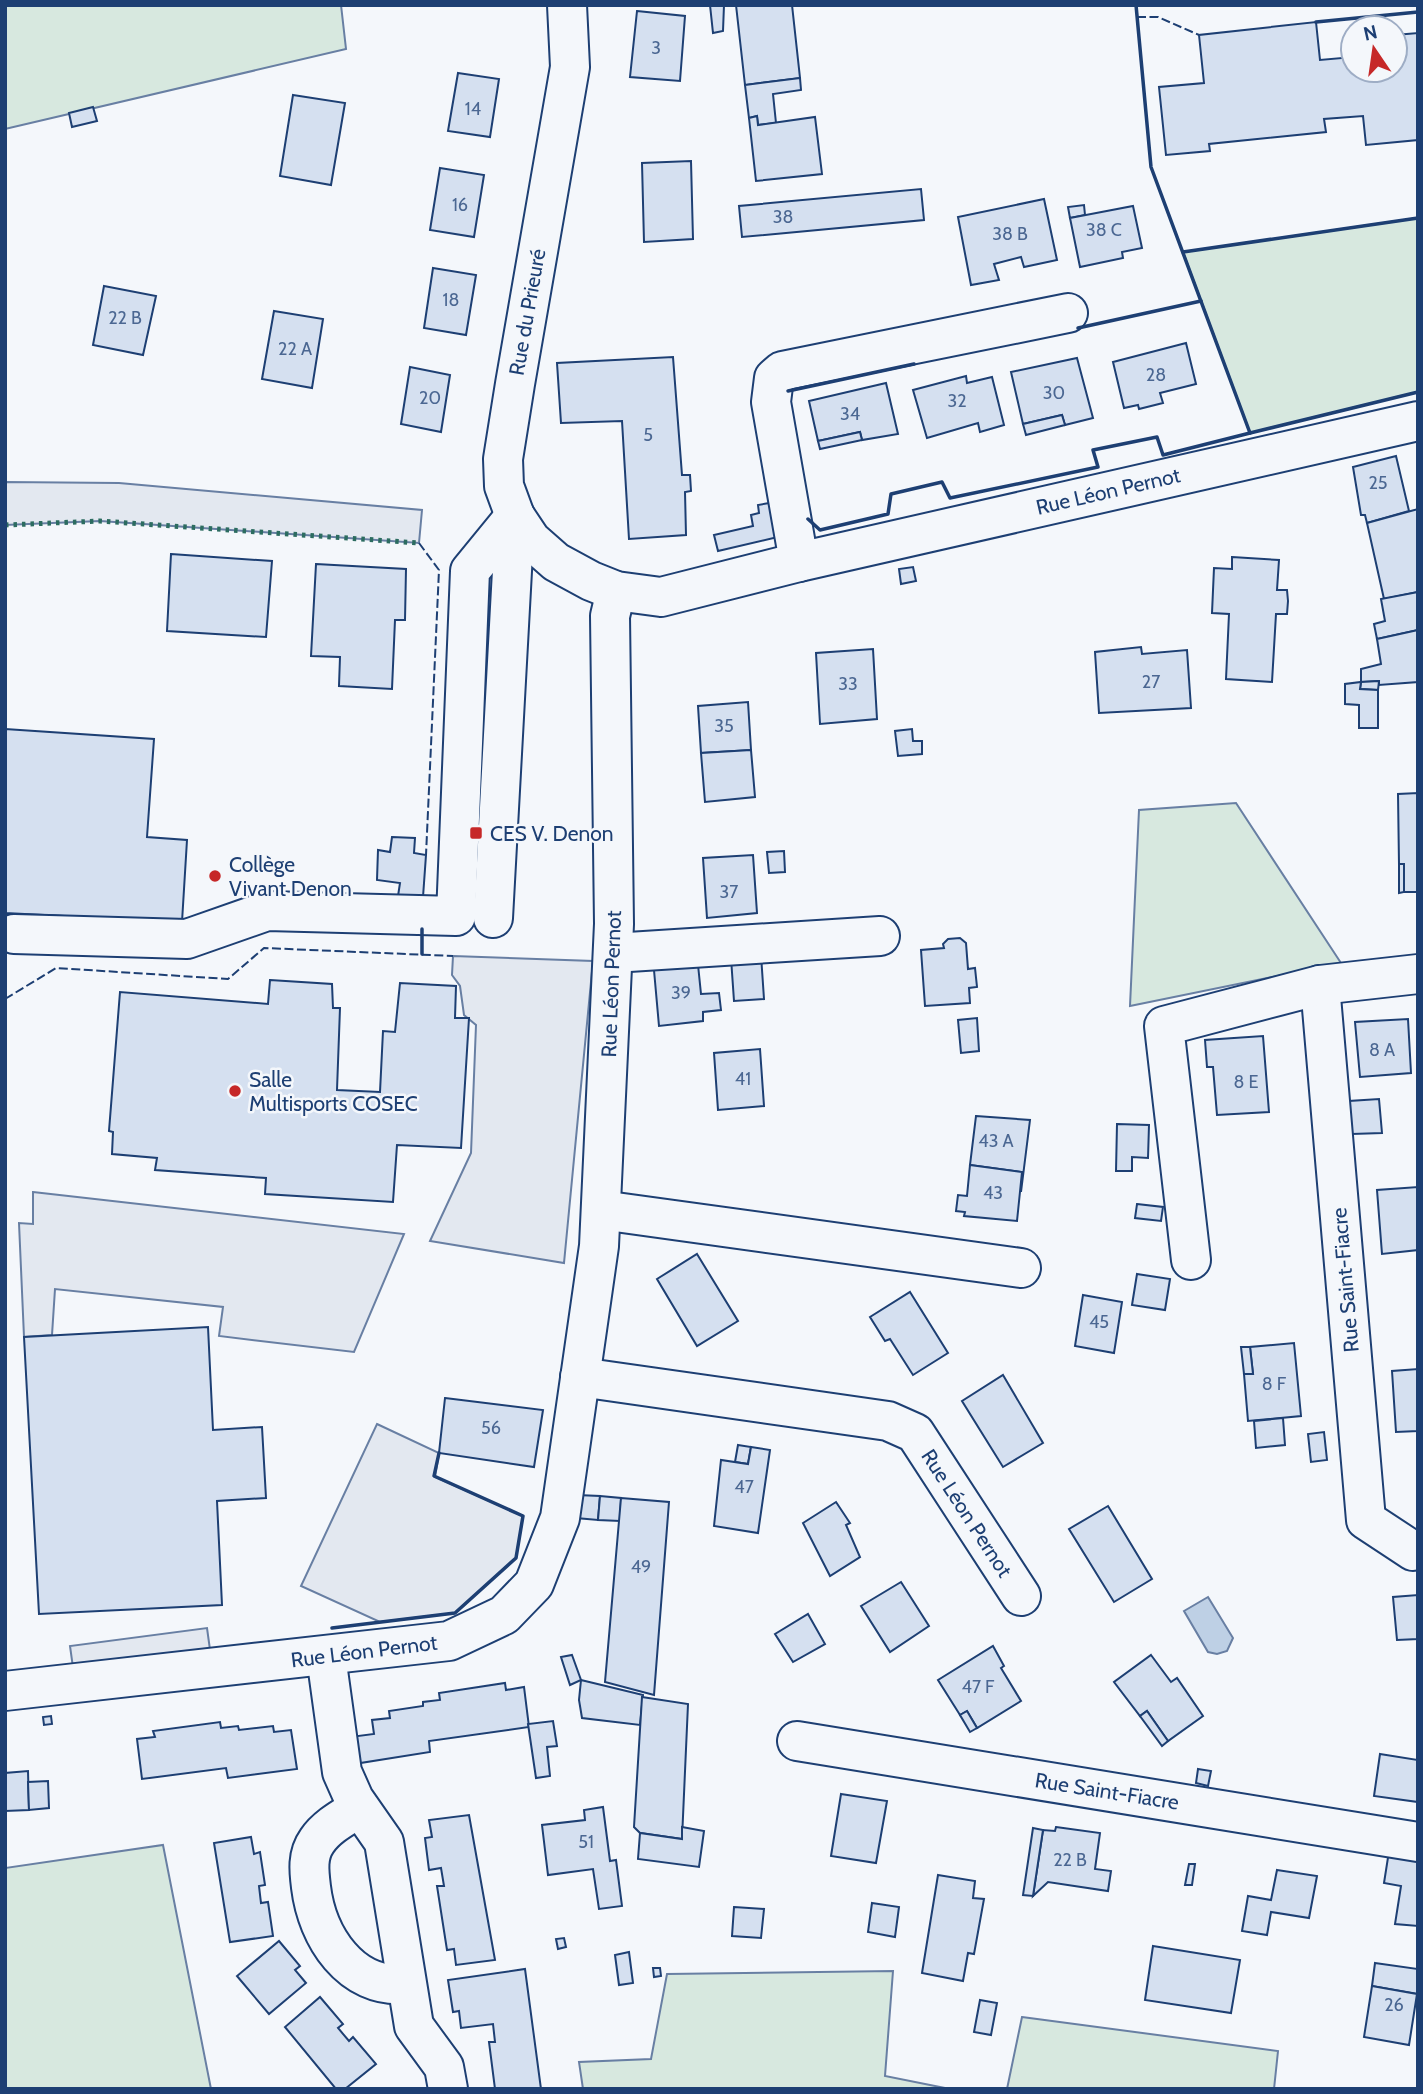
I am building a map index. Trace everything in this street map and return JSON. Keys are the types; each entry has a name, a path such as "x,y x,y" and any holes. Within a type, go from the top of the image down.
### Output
{"street":[{"name":"Rue du Prieuré","path":"567,5 570,66 503,459 504,486 515,516 531,540 556,562 604,586"},
{"path":"799,562 771,402 774,378 782,370 1068,313"},
{"name":"Rue Léon Pernot","path":"5,1691 449,1641 504,1615 534,1584 560,1518 599,1246 613,953 610,616 604,586 661,597 799,562 1418,421"},
{"path":"494,918 515,516"},
{"path":"14,934 187,939 267,911 456,916 470,571 515,516"},
{"path":"613,953 880,936"},
{"path":"1191,1260 1164,1026 1320,985 1418,974"},
{"name":"Rue Saint-Fiacre","path":"1320,985 1366,1520 1413,1550"},
{"path":"601,1210 1021,1268"},
{"name":"Rue Léon Pernot","path":"580,1377 888,1421 915,1433 1021,1596"},
{"path":"326,1656 342,1772 359,1808 384,1842 405,1984 414,2026 444,2067 448,2089"},
{"name":"Rue Saint-Fiacre","path":"797,1741 1418,1842"},
{"path":"359,1808 332,1825 317,1840 310,1855 309,1868 317,1917 330,1944 352,1968 371,1981 387,1985 405,1984"}],"shaded area":[{"path":"5,5 341,5 346,49 5,129"},
{"path":"1418,218 1418,392 1250,433 1183,252"},
{"path":"5,482 119,483 422,510 419,543 100,521 5,525"},
{"path":"1236,803 1341,963 1130,1006 1139,810"},
{"path":"453,956 593,961 564,1263 430,1241 471,1153 476,1025 464,1015 460,986 452,975"},
{"path":"33,1192 404,1234 354,1352 219,1336 223,1307 55,1289 52,1335 24,1337 19,1223 33,1224"},
{"path":"377,1424 439,1453 435,1477 523,1516 516,1558 455,1613 380,1622 301,1586"},
{"path":"207,1628 211,1657 74,1675 70,1646"},
{"path":"163,1845 211,2089 5,2089 5,1868"},
{"path":"893,1971 885,2076 950,2089 583,2089 579,2062 651,2059 667,1974"},
{"path":"1022,2017 1278,2051 1274,2089 1007,2089"}],"water":[{"path":"1208,1597 1233,1638 1227,1651 1217,1654 1208,1652 1184,1611"}],"building":[{"path":"710,5 724,5 723,31 713,33"},
{"path":"736,5 792,5 800,78 745,85"},
{"path":"637,11 685,16 680,81 630,77"},
{"path":"1316,22 1320,60 1339,58 1339,84 1409,84 1409,34 1418,33 1418,140 1366,145 1363,116 1324,119 1326,132 1209,144 1210,151 1166,155 1159,87 1204,83 1199,35"},
{"path":"458,73 499,79 490,137 448,131"},
{"path":"800,78 801,90 773,94 776,123 758,125 757,116 749,118 745,85"},
{"path":"293,95 345,103 331,185 280,176"},
{"path":"93,107 97,121 72,127 69,113"},
{"path":"757,116 758,125 815,117 822,174 756,181 749,118"},
{"path":"691,161 693,239 644,242 642,163"},
{"path":"440,168 484,175 474,237 430,230"},
{"path":"921,189 924,220 742,237 739,206"},
{"path":"1044,199 1057,260 1024,267 1021,257 994,264 999,280 971,285 958,217"},
{"path":"1084,205 1085,215 1070,218 1068,207"},
{"path":"1133,206 1142,248 1122,252 1123,258 1080,267 1070,218"},
{"path":"433,268 476,275 466,335 424,328"},
{"path":"104,286 156,296 143,355 93,345"},
{"path":"274,311 323,319 312,388 262,379"},
{"path":"1186,343 1196,384 1160,393 1163,403 1139,409 1138,405 1124,408 1113,362"},
{"path":"673,357 682,475 690,475 691,491 685,492 686,535 629,539 622,421 561,423 557,363"},
{"path":"1077,358 1093,418 1065,425 1062,415 1023,424 1011,372"},
{"path":"410,367 450,375 441,432 401,424"},
{"path":"966,376 967,383 992,377 1004,425 980,432 978,423 927,438 913,390"},
{"path":"886,383 898,434 862,440 860,432 818,441 809,401"},
{"path":"1062,415 1065,425 1026,435 1023,424"},
{"path":"860,432 862,440 820,449 818,441"},
{"path":"1396,456 1409,511 1367,523 1365,515 1361,515 1353,467"},
{"path":"775,502 782,536 718,551 714,535 753,526 751,515 759,513 758,505"},
{"path":"1418,509 1418,592 1384,599 1367,523"},
{"path":"171,554 272,561 266,637 167,631"},
{"path":"1232,557 1279,560 1277,590 1287,590 1288,601 1287,614 1276,614 1272,682 1226,679 1229,614 1212,613 1214,568 1232,569"},
{"path":"316,564 406,569 405,620 395,620 392,689 339,686 340,657 311,656"},
{"path":"913,567 916,581 901,584 899,569"},
{"path":"1418,592 1418,630 1377,639 1374,624 1385,621 1381,599"},
{"path":"1418,630 1418,682 1379,685 1379,681 1361,682 1361,669 1381,664 1377,639"},
{"path":"1141,647 1142,654 1187,650 1191,708 1099,713 1095,652"},
{"path":"873,649 877,719 820,724 816,653"},
{"path":"1379,681 1378,690 1360,689 1361,682"},
{"path":"1361,682 1360,689 1378,690 1378,728 1359,728 1359,705 1345,704 1345,684"},
{"path":"748,702 751,750 701,753 698,706"},
{"path":"5,729 154,739 147,837 187,840 182,922 5,913"},
{"path":"912,729 913,741 922,741 922,754 898,756 895,731"},
{"path":"751,750 755,797 705,802 701,753"},
{"path":"1418,793 1418,892 1404,892 1404,864 1399,864 1398,794"},
{"path":"392,837 415,838 414,853 426,855 423,897 398,896 400,883 377,880 378,850 390,852"},
{"path":"784,851 785,872 769,873 767,852"},
{"path":"753,855 757,913 707,918 703,858"},
{"path":"1399,864 1404,864 1404,892 1399,893"},
{"path":"960,938 966,943 968,969 975,968 977,987 969,988 970,1003 925,1006 921,950 944,948 943,944 948,939"},
{"path":"697,955 701,994 719,993 721,1010 703,1012 703,1021 659,1026 653,959"},
{"path":"761,955 764,999 734,1001 731,958"},
{"name":"Salle Multisports COSEC","path":"270,980 332,984 333,1008 340,1008 337,1090 380,1092 383,1031 395,1032 400,983 456,986 455,1018 469,1018 461,1148 397,1145 393,1202 265,1194 266,1178 155,1170 157,1158 112,1154 113,1132 109,1131 120,992 268,1004"},
{"path":"977,1018 979,1051 961,1053 958,1020"},
{"path":"1408,1019 1411,1073 1360,1077 1355,1022"},
{"path":"1263,1036 1269,1112 1217,1115 1213,1067 1207,1067 1205,1040"},
{"path":"760,1049 764,1106 718,1110 714,1053"},
{"path":"1379,1099 1382,1133 1352,1134 1349,1101"},
{"path":"976,1116 1030,1120 1021,1192 1022,1172 970,1165"},
{"path":"1117,1124 1149,1125 1148,1158 1132,1157 1132,1171 1116,1171"},
{"path":"970,1165 1022,1172 1017,1221 964,1216 965,1212 956,1211 958,1195 967,1196"},
{"path":"1418,1187 1418,1250 1382,1254 1377,1190"},
{"path":"1137,1204 1163,1207 1161,1221 1135,1218"},
{"path":"697,1254 738,1321 697,1346 657,1279"},
{"path":"1137,1274 1170,1279 1165,1310 1132,1305"},
{"path":"910,1292 948,1353 913,1375 890,1339 885,1341 870,1317"},
{"path":"1083,1295 1122,1302 1114,1353 1075,1346"},
{"path":"208,1327 213,1430 262,1427 266,1498 217,1501 222,1605 39,1614 24,1337"},
{"path":"1294,1343 1301,1416 1248,1421 1244,1374 1253,1374 1250,1347"},
{"path":"1241,1347 1250,1347 1253,1374 1244,1374"},
{"path":"1418,1369 1418,1431 1396,1432 1392,1371"},
{"path":"1003,1375 1043,1443 1003,1467 962,1401"},
{"path":"445,1398 543,1410 534,1467 439,1453"},
{"path":"1283,1418 1285,1445 1256,1448 1254,1421"},
{"path":"1324,1432 1327,1460 1311,1462 1308,1434"},
{"path":"738,1445 751,1447 748,1464 735,1462"},
{"path":"751,1447 770,1450 758,1533 714,1526 721,1460 748,1464"},
{"path":"577,1495 600,1496 598,1520 576,1518"},
{"path":"600,1496 621,1498 620,1521 598,1520"},
{"path":"621,1498 669,1502 654,1695 605,1682"},
{"path":"836,1502 850,1523 846,1525 860,1557 830,1576 803,1523"},
{"path":"1108,1506 1152,1579 1114,1602 1069,1529"},
{"path":"901,1582 929,1626 890,1652 861,1606"},
{"path":"1418,1595 1418,1639 1397,1640 1393,1597"},
{"path":"808,1614 825,1644 793,1662 775,1634"},
{"path":"993,1646 1004,1666 1001,1668 1021,1701 977,1728 967,1711 960,1715 938,1680"},
{"path":"572,1655 581,1680 570,1685 561,1657"},
{"path":"1151,1655 1171,1682 1177,1678 1203,1716 1168,1741 1147,1711 1140,1716 1114,1682"},
{"path":"581,1680 643,1695 640,1725 582,1718 579,1700"},
{"path":"505,1683 506,1690 524,1687 529,1727 429,1741 430,1752 354,1764 350,1737 374,1734 372,1720 390,1718 389,1711 423,1706 423,1702 440,1700 439,1693"},
{"path":"642,1697 688,1704 682,1839 640,1833 634,1827"},
{"path":"967,1711 977,1728 970,1732 960,1715"},
{"path":"1147,1711 1168,1741 1162,1746 1140,1716"},
{"path":"51,1716 52,1724 44,1725 43,1717"},
{"path":"553,1721 557,1746 547,1747 550,1776 536,1778 528,1724"},
{"path":"220,1722 221,1728 238,1726 239,1730 273,1726 274,1732 291,1730 297,1769 228,1778 226,1768 142,1779 137,1739 155,1737 153,1731"},
{"path":"1380,1754 1418,1760 1418,1802 1374,1796"},
{"path":"1198,1769 1211,1771 1208,1786 1196,1783"},
{"path":"28,1771 29,1810 5,1811 5,1773"},
{"path":"48,1781 49,1808 29,1810 28,1782"},
{"path":"841,1794 887,1801 876,1863 831,1856"},
{"path":"603,1807 610,1861 616,1860 622,1906 599,1909 593,1869 548,1875 542,1825 585,1820 584,1810"},
{"path":"469,1815 495,1960 456,1965 454,1949 447,1950 437,1886 444,1886 441,1868 429,1870 425,1838 432,1837 429,1820"},
{"path":"682,1827 704,1831 699,1867 638,1859 640,1833 682,1839"},
{"path":"1056,1827 1100,1833 1095,1869 1111,1871 1108,1891 1048,1882 1033,1896 1043,1830 1055,1831"},
{"path":"1033,1828 1043,1830 1033,1896 1023,1895"},
{"path":"251,1837 254,1854 260,1852 265,1885 259,1886 261,1903 268,1902 273,1936 230,1942 214,1843"},
{"path":"1389,1851 1418,1855 1418,1926 1395,1924 1401,1886 1384,1883"},
{"path":"1189,1864 1195,1864 1192,1885 1185,1885"},
{"path":"1277,1870 1317,1876 1309,1918 1271,1912 1267,1935 1242,1931 1248,1896 1271,1900"},
{"path":"938,1875 975,1881 973,1898 984,1899 974,1954 968,1953 963,1981 922,1973"},
{"path":"872,1903 899,1907 895,1937 868,1932"},
{"path":"734,1907 764,1909 761,1938 732,1936"},
{"path":"564,1938 566,1947 558,1949 556,1939"},
{"path":"279,1941 300,1966 295,1970 306,1983 269,2014 237,1976"},
{"path":"1153,1946 1240,1960 1231,2013 1145,2000"},
{"path":"629,1952 633,1983 619,1985 615,1955"},
{"path":"1375,1963 1418,1969 1418,1994 1372,1986"},
{"path":"653,1968 660,1968 661,1976 654,1977"},
{"path":"525,1969 541,2089 495,2089 489,2042 495,2042 493,2024 461,2028 459,2011 453,2012 448,1980"},
{"path":"1372,1986 1417,1994 1409,2045 1364,2037"},
{"path":"320,1997 343,2024 338,2028 349,2041 353,2037 376,2064 345,2089 336,2089 285,2027"},
{"path":"980,2000 997,2003 991,2035 974,2032"}],"hedge":[{"path":"5,525 100,521 419,543"}],"fence":[{"path":"1137,17 1158,17 1199,35"},
{"path":"419,543 439,570 426,855"},
{"path":"5,999 56,968 228,979 264,948 453,956"}],"wall":[{"path":"808,519 820,530 888,514 891,494 942,482 950,498 1098,467 1093,450 1157,437 1163,455 1250,433 1151,167 1136,5"},
{"path":"1316,22 1418,12"},
{"path":"1183,252 1418,218"},
{"path":"1078,328 1201,301"},
{"path":"788,391 914,364"},
{"path":"1250,433 1418,392"},
{"path":"422,929 422,954"},
{"path":"332,1628 455,1613 516,1558 523,1516 434,1476 439,1453"}],"place":[{"name":"CES V. Denon","path":"476,833"},
{"name":"Collège Vivant Denon","path":"215,876"},
{"name":"Salle Multisports COSEC","path":"235,1091"}]}
